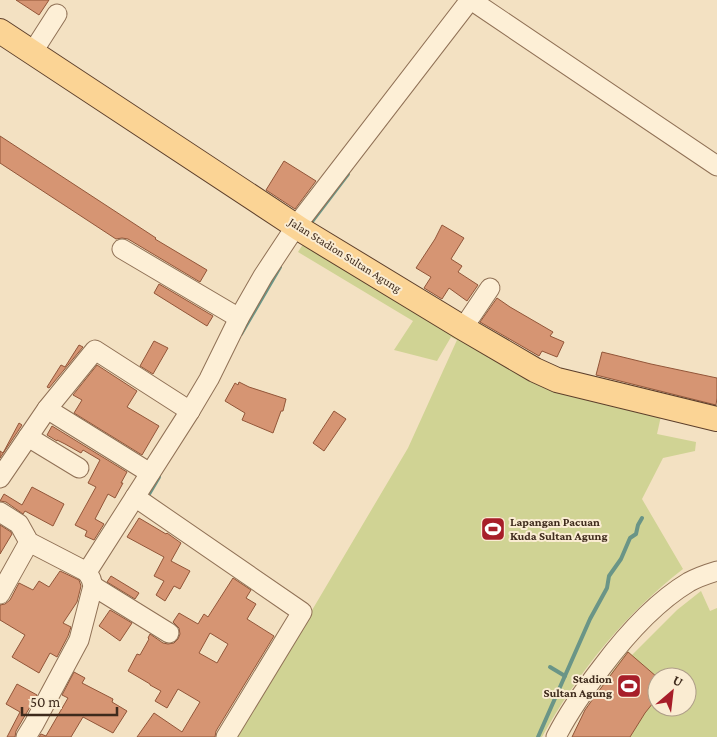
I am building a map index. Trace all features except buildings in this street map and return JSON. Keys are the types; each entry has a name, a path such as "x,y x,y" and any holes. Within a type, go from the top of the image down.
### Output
{"main road":[{"name":"Jalan Stadion Sultan Agung","path":"0,31 302,230 535,370 557,380 717,419"}],"street":[{"path":"26,737 79,640 90,579 135,497 209,379 239,318 263,276 302,230 478,2 717,166"},
{"path":"32,53 57,14"},
{"path":"122,249 239,318"},
{"path":"463,328 490,288"},
{"path":"0,478 47,409 95,350 190,411"},
{"path":"47,409 150,473"},
{"path":"28,438 79,468"},
{"path":"135,497 302,612 226,737"},
{"path":"0,512 19,524 29,542 90,579 169,633"},
{"path":"0,594 29,542"},
{"path":"556,737 576,702 634,628 656,606 678,589 717,571"}],"green space":[{"name":"Lapangan Pacuan Kuda Sultan Agung","path":"305,241 419,309 661,416 657,434 696,442 695,451 663,458 642,499 683,569 642,605 604,646 571,690 542,737 237,737 408,448 457,340 451,337 437,361 394,350 413,321 298,252"},
{"name":"Stadion Sultan Agung","path":"701,591 710,611 717,608 717,737 572,737 590,703 605,682 628,651 632,655 677,610"}],"waterway":[{"path":"310,224 348,174"},
{"path":"241,334 280,267"},
{"path":"149,494 159,477"},
{"path":"538,737 590,619 607,588 609,576 621,559 630,538 636,534 642,518"},
{"path":"550,667 565,676"}],"place":[{"name":"Lapangan Pacuan Kuda Sultan Agung","path":"493,529"},
{"name":"Stadion Sultan Agung","path":"629,686"}]}
